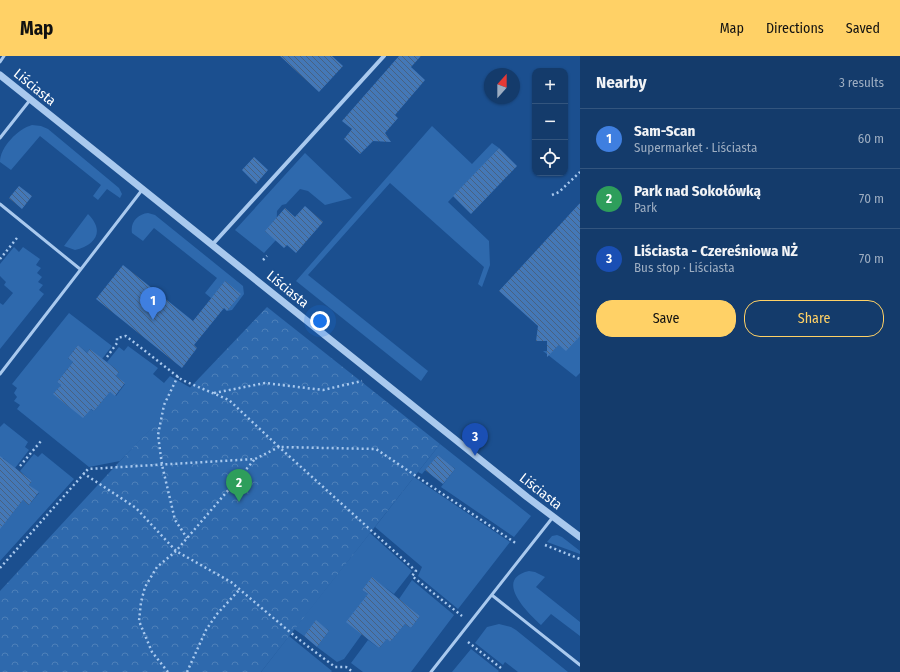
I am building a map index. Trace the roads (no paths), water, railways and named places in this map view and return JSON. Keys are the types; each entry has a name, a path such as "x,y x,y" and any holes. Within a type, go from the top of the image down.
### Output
{"street":[{"path":"212,245 384,56"},
{"name":"Liściasta","path":"0,75 552,517 580,537"}],"lane":[{"path":"0,62 4,56"},
{"path":"0,138 30,100"},
{"path":"0,374 142,189"},
{"path":"0,204 80,269"},
{"path":"432,672 493,596 552,517"},
{"path":"493,596 580,665"}],"place":[{"name":"Sam-Scan","path":"153,320"},
{"name":"Liściasta - Czereśniowa NŻ","path":"475,456"},
{"name":"Park nad Sokołówką","path":"239,502"}]}
